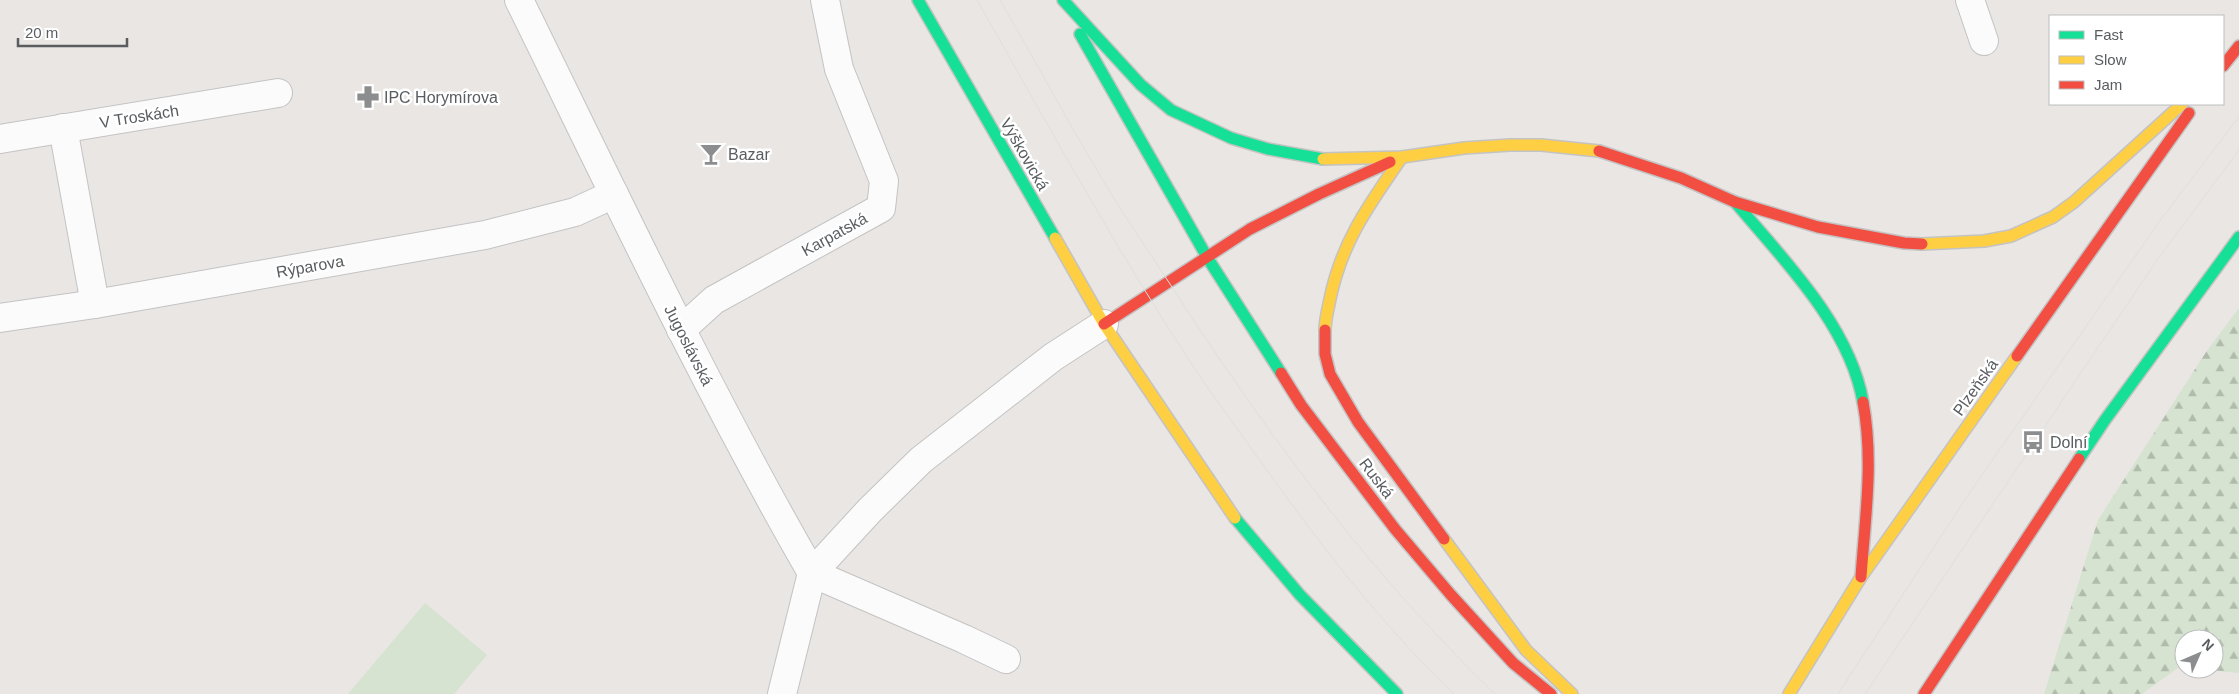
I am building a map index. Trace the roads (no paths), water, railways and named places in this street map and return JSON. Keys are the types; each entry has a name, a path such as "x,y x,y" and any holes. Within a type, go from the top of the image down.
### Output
{"main road":[{"name":"Výškovická","path":"918,0 1104,324"},
{"path":"1062,0 1207,257"},
{"path":"1062,0 1141,85 1171,110 1218,132 1268,150 1322,159 1402,156 1464,148 1510,145 1541,145 1602,151 1632,160 1735,202 1818,227 1904,242 1952,243 1984,241 2011,236 2053,217 2074,202 2181,105"},
{"path":"2224,65 2239,46"},
{"name":"Plzeňská","path":"1789,694 1861,577 2195,105"},
{"path":"1397,694 1300,595 1238,522 1217,494 1104,324 1250,229 1318,194 1402,156"},
{"path":"1402,156 1356,225 1343,252 1333,285 1325,325 1325,354 1330,374 1358,422 1526,650 1572,694"},
{"path":"1735,202 1824,314 1846,348 1859,379 1868,430 1868,479 1861,577"},
{"path":"1924,694 2105,420 2239,237"},
{"name":"Ruská","path":"1207,257 1301,405 1395,529 1451,595 1513,663 1551,694"}],"street":[{"name":"Jugoslávská","path":"519,0 681,330 755,474 812,573"},
{"name":"Karpatská","path":"681,330 714,300 880,208 884,181 839,69 825,0"},
{"path":"1970,0 1984,41"},
{"name":"V Troskách","path":"0,139 278,93"},
{"path":"63,128 95,304"},
{"name":"Rýparova","path":"0,318 95,304 485,235 575,212 614,194"},
{"path":"782,694 812,573 870,510 921,460 1053,357 1104,324"},
{"path":"812,573 964,638 1006,659"}],"tram line":[{"path":"977,0 1109,231 1201,378 1304,521 1351,581 1401,639 1454,694"},
{"path":"1000,0 1115,199 1243,393 1321,499 1362,550 1404,600 1495,694"},
{"path":"1838,694 1970,492 2164,215 2239,117"},
{"path":"1865,694 2157,260 2239,150"}],"place":[{"name":"IPC Horymírova","path":"368,97"},
{"name":"Bazar","path":"711,154"},
{"name":"Dolní","path":"2033,442"}]}
